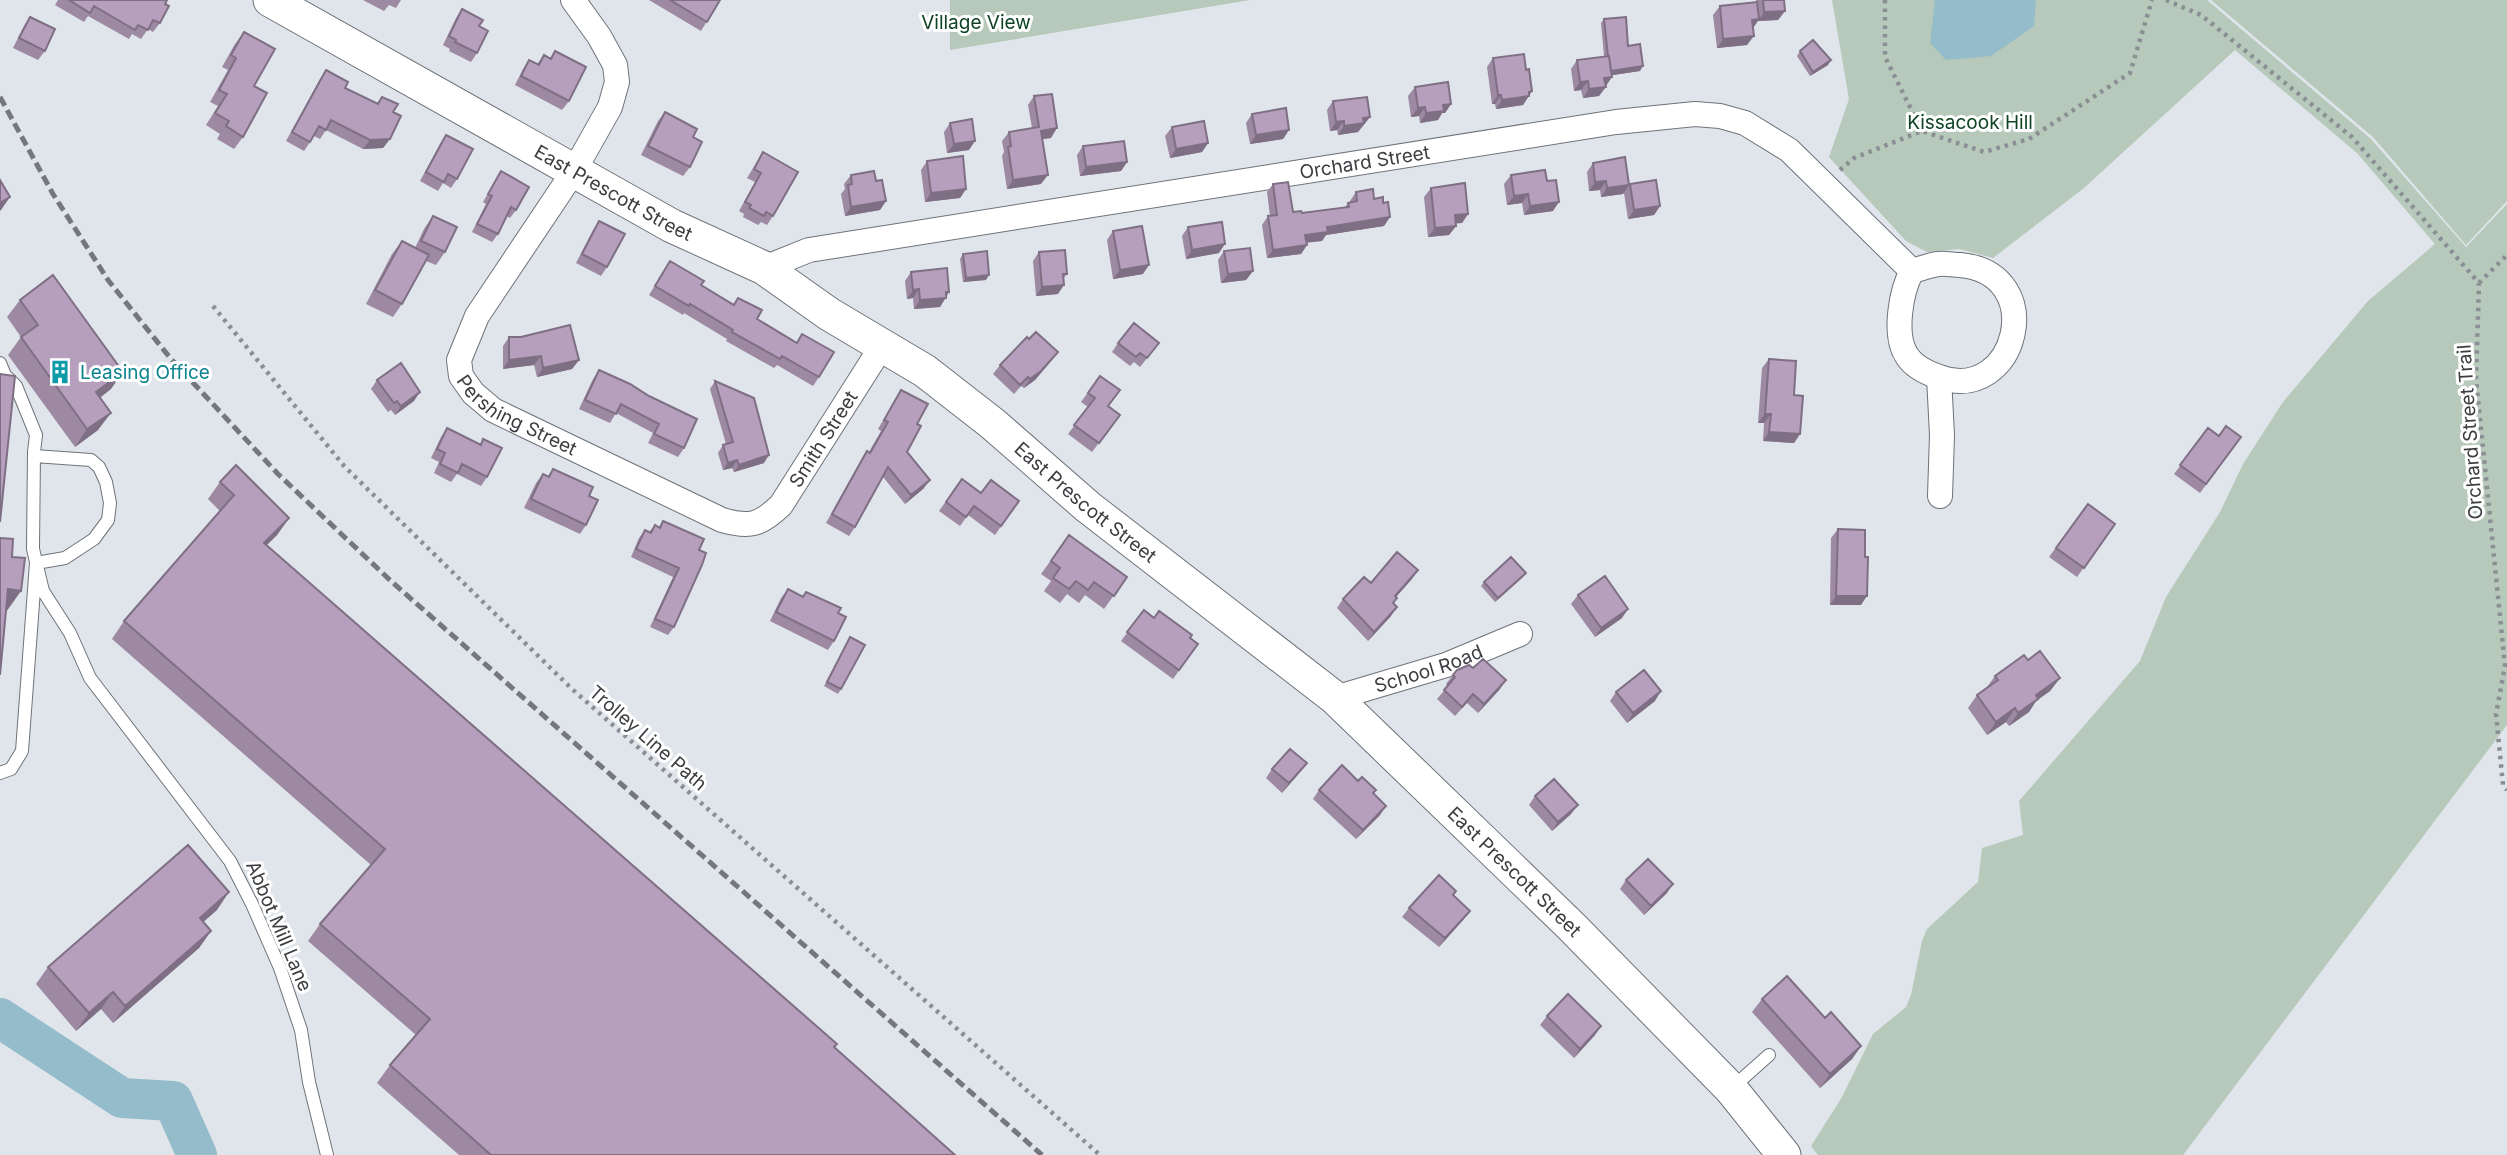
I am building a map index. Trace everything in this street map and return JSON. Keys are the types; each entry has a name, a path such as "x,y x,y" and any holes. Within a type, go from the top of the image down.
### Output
{"main road":[{"name":"East Prescott Street","path":"270,0 672,226 764,268 829,314 925,371 1088,508 1335,698 1571,926 1731,1089 1784,1155"}],"street":[{"name":"Pershing Street","path":"573,0 599,36 615,65 617,82 610,107 574,172 477,316 459,360 461,376 473,393 493,410 722,520 743,526 756,522"},
{"name":"Orchard Street","path":"764,268 809,250 1659,116 1695,114 1720,116 1745,123 1789,150 1912,271"},
{"path":"1939,264 1975,267 2000,281 2013,303 2014,331 2006,353 1991,372 1973,380 1947,380 1926,373 1906,355 1899,328 1905,284 1912,271 1939,264"},
{"name":"Smith Street","path":"756,522 766,519 795,486 883,346"},
{"path":"1939,377 1942,435 1940,496"},
{"name":"School Road","path":"1335,698 1446,665 1520,634"}],"lane":[{"path":"0,363 5,375 16,386 36,435 33,549 36,563 22,751 11,769 0,773"},
{"path":"34,456 91,460 99,467 110,503 108,520 94,539 65,558 36,563"},
{"name":"Abbot Mill Lane","path":"36,563 43,591 70,633 90,678 230,861 247,893 279,968 301,1030 309,1083 327,1155"},
{"path":"1731,1089 1769,1055"}],"path":[{"path":"1885,0 1885,57 1922,131"},
{"path":"1824,184 1854,158 1922,131 1984,152 2029,139 2130,73 2152,0"},
{"path":"2166,0 2201,15 2352,137 2479,283 2507,255"},
{"name":"Orchard Street Trail","path":"2479,283 2476,379 2505,666 2497,714 2502,785 2507,790"},
{"name":"Trolley Line Path","path":"213,306 345,467 572,689 1100,1155"}],"green space":[{"name":"Village View","path":"950,0 1250,0 950,50"},
{"name":"Kissacook Hill","path":"1832,0 2207,0 2371,139 2466,247 2507,204 2507,725 2183,1155 1818,1155 1811,1146 1842,1097 1873,1034 1906,1007 1927,929 1978,882 1982,848 2023,835 2019,801 2140,661 2166,597 2220,512 2243,464 2283,402 2368,301 2435,244 2357,153 2235,50 2084,188 1993,258 1960,249 1927,252 1906,241 1829,157 1849,99"},
{"path":"2211,0 2507,0 2507,201 2466,245 2373,137"}],"water":[{"path":"1935,0 2036,0 2034,26 1991,56 1946,60 1930,43"}],"building":[{"path":"69,0 167,0 165,4 169,6 160,23 153,20 148,30 138,25 135,30 94,6 90,13"},
{"path":"670,0 720,0 707,22"},
{"path":"1763,0 1784,0 1785,11 1764,12"},
{"path":"1757,2 1759,19 1752,20 1754,36 1723,39 1720,6"},
{"path":"462,9 483,20 479,26 488,31 477,53 449,36"},
{"path":"30,17 55,29 45,51 19,38"},
{"path":"1626,17 1628,46 1640,44 1643,66 1611,71 1604,19"},
{"path":"244,32 275,49 254,86 267,93 243,137 226,126 229,121 215,113 227,94 219,90 236,58 231,55"},
{"path":"1813,40 1831,60 1813,72 1800,51"},
{"path":"555,51 586,67 569,101 521,76 529,60 539,65 544,55 551,59"},
{"path":"1524,54 1532,91 1529,96 1502,100 1501,95 1498,95 1493,58"},
{"path":"1609,56 1612,77 1604,78 1606,87 1589,89 1588,81 1580,82 1577,60"},
{"path":"326,70 348,82 345,88 378,104 382,97 398,104 393,112 401,116 390,139 370,140 331,120 326,130 319,126 310,142 292,132"},
{"path":"1448,82 1451,104 1443,105 1444,111 1426,113 1425,107 1418,108 1415,87"},
{"path":"1052,94 1057,128 1041,131 1048,175 1013,180 1008,147 1011,146 1009,132 1039,127 1034,96"},
{"path":"1367,97 1370,117 1363,118 1364,123 1344,126 1344,121 1336,122 1333,101"},
{"path":"1286,108 1289,130 1256,135 1252,114"},
{"path":"665,112 697,129 693,137 702,142 690,167 648,146"},
{"path":"972,119 975,141 954,144 950,123"},
{"path":"1204,121 1208,143 1176,149 1172,127"},
{"path":"446,135 473,149 457,179 448,174 444,182 426,172"},
{"path":"1124,141 1127,162 1086,167 1083,146"},
{"path":"763,152 798,172 773,216 766,212 764,216 749,208 751,205 745,202 761,173 754,169"},
{"path":"963,156 966,189 931,193 927,161"},
{"path":"1625,157 1629,185 1607,188 1606,181 1595,182 1593,163"},
{"path":"1545,170 1547,181 1556,180 1559,202 1530,206 1528,194 1514,196 1511,175"},
{"path":"501,171 529,187 516,210 511,207 498,234 477,224 492,196 488,194"},
{"path":"874,171 876,181 882,180 886,201 851,207 848,185 852,184 851,175"},
{"path":"0,180 10,197 0,203"},
{"path":"1656,180 1660,206 1634,210 1630,184"},
{"path":"1288,182 1293,212 1349,207 1348,203 1357,201 1356,192 1373,189 1374,199 1383,197 1383,203 1388,202 1390,217 1327,227 1328,232 1305,235 1307,245 1273,250 1268,216 1277,215 1273,184"},
{"path":"1465,183 1468,214 1455,215 1456,226 1435,228 1431,188"},
{"path":"433,216 457,227 445,252 421,241"},
{"path":"599,221 625,234 607,267 582,254"},
{"path":"1222,222 1225,244 1192,250 1188,227"},
{"path":"1142,226 1149,265 1120,270 1113,231"},
{"path":"402,241 429,255 402,304 375,290"},
{"path":"1250,248 1253,271 1228,274 1224,251"},
{"path":"1065,250 1067,274 1063,274 1064,285 1042,287 1039,252"},
{"path":"987,251 989,275 966,278 963,254"},
{"path":"670,261 704,281 701,285 734,305 738,298 762,310 757,319 797,343 802,334 834,352 819,377 782,356 780,359 690,304 689,306 655,286"},
{"path":"947,268 949,292 946,292 946,298 920,300 919,289 913,290 911,272"},
{"name":"Leasing Office","path":"53,275 123,372 96,392 111,413 87,429 21,337 38,325 20,300"},
{"path":"1134,323 1159,343 1147,358 1140,353 1136,357 1118,343"},
{"path":"570,325 579,360 543,368 541,356 509,360 509,337 521,337"},
{"path":"1036,332 1058,352 1041,371 1030,379 1028,377 1020,385 1000,365 1027,337 1029,339"},
{"path":"1769,359 1796,361 1794,395 1803,396 1800,434 1769,432 1771,414 1765,414"},
{"path":"401,363 420,392 401,406 397,401 394,403 377,380"},
{"path":"599,370 697,419 684,448 654,434 659,424 621,404 616,414 585,400"},
{"path":"0,374 15,376 0,522"},
{"path":"1100,376 1120,390 1108,406 1120,415 1099,443 1074,425 1095,398 1088,393"},
{"path":"715,381 754,398 769,455 739,465 737,460 728,463 723,445 733,442"},
{"path":"901,390 928,404 917,424 921,426 907,452 930,480 911,495 888,467 855,527 832,514 867,451 870,453 888,422 884,420"},
{"path":"2226,426 2241,437 2206,484 2180,465 2208,428 2219,436"},
{"path":"447,428 481,445 483,439 502,448 487,477 462,464 458,473 440,464 445,453 437,449"},
{"path":"236,465 289,518 264,543 837,1044 834,1047 955,1155 491,1155 390,1065 430,1019 320,924 385,849 124,621 234,495 220,482"},
{"path":"553,469 593,487 589,496 598,500 586,525 531,499 543,474 549,477"},
{"path":"962,479 981,493 991,480 1019,501 1001,526 974,506 966,517 946,502"},
{"path":"2088,504 2115,524 2084,568 2056,548"},
{"path":"663,521 704,539 699,550 706,553 674,627 655,619 679,568 636,549 645,530 651,533 655,525 660,528"},
{"path":"1838,529 1865,530 1865,557 1868,557 1867,596 1836,596"},
{"path":"1069,535 1127,577 1114,596 1094,582 1088,590 1076,581 1069,589 1053,578 1060,568 1051,561"},
{"path":"0,538 13,539 12,557 25,558 21,591 8,589 0,675"},
{"path":"1397,552 1418,570 1395,596 1397,598 1393,603 1397,607 1374,632 1343,599 1364,577 1371,583"},
{"path":"1511,557 1526,573 1498,598 1484,582"},
{"path":"1605,576 1628,609 1601,628 1578,595"},
{"path":"788,589 803,597 806,592 841,608 838,613 846,617 834,641 776,612"},
{"path":"1144,610 1154,618 1159,611 1192,635 1190,638 1198,644 1179,670 1127,632"},
{"path":"850,637 865,645 841,689 827,682"},
{"path":"2040,651 2060,678 2036,695 2038,699 2018,713 2015,708 1996,722 1977,695 1998,680 1995,676 2024,655 2028,660"},
{"path":"1483,659 1506,680 1484,704 1473,694 1462,707 1444,690 1455,677 1453,675 1457,670 1469,665 1473,668"},
{"path":"1644,670 1661,691 1633,713 1616,692"},
{"path":"1290,749 1307,763 1289,783 1272,769"},
{"path":"1342,765 1358,781 1362,777 1376,790 1373,793 1386,806 1363,830 1319,790"},
{"path":"1554,779 1578,805 1558,822 1535,796"},
{"path":"188,845 229,892 200,918 211,931 125,1006 113,992 89,1013 48,967"},
{"path":"1648,859 1673,884 1651,906 1626,880"},
{"path":"1439,875 1456,891 1453,895 1470,911 1445,938 1409,908"},
{"path":"1787,976 1825,1018 1831,1012 1861,1046 1830,1074 1762,999"},
{"path":"1568,994 1601,1026 1580,1049 1547,1016"}],"waterway":[{"path":"0,1018 122,1098 173,1101 197,1155"}],"railway":[{"path":"0,97 53,194 108,280 171,359 278,474 392,582 1042,1155"}],"place":[{"name":"Leasing Office","path":"60,372"}]}
